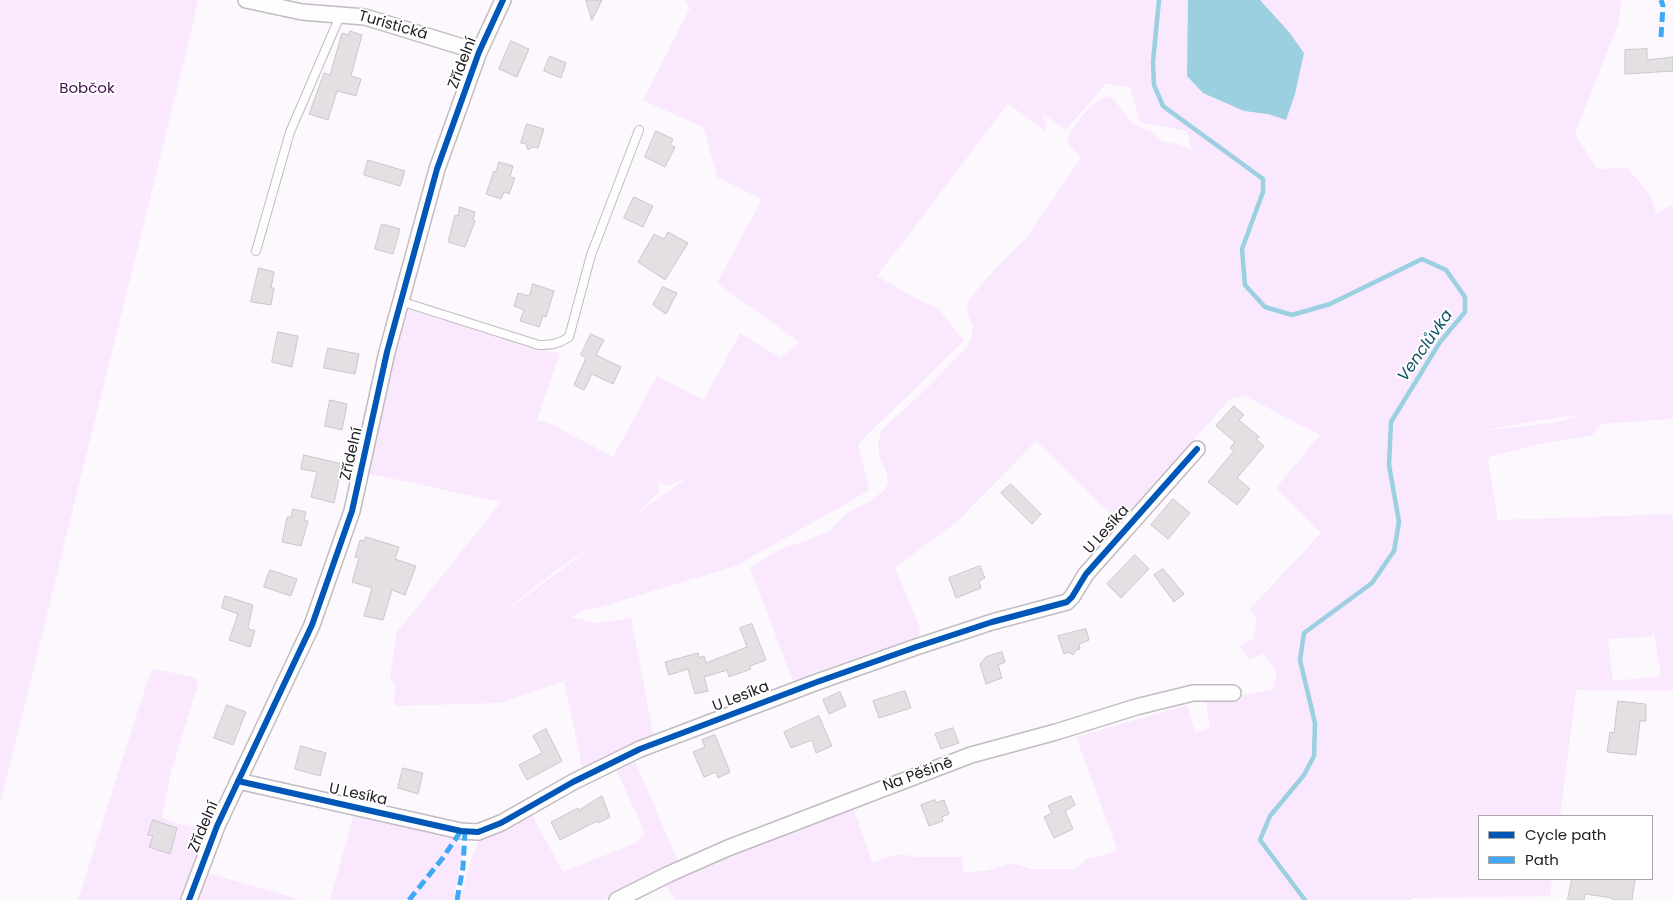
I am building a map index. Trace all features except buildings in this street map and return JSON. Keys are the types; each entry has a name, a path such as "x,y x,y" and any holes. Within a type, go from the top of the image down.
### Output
{"street":[{"name":"Turistická","path":"246,0 302,12 365,17 479,52"},
{"name":"Zřídelní","path":"189,900 217,826 312,625 352,511 400,301 437,169 479,52 503,0"},
{"name":"U Lesíka","path":"238,781 452,829 478,832 501,822 573,782 640,749 916,647 992,622 1067,602 1086,574 1197,449"},
{"name":"Na Pěšině","path":"617,900 728,848 971,755 1193,693 1233,693"}],"lane":[{"path":"256,251 290,132 340,16"},
{"path":"400,301 539,345 553,345 569,337 591,255 639,130"}],"green space":[{"name":"Bobčok","path":"0,0 198,0 0,804"},
{"path":"684,0 1621,0 1619,22 1575,134 1597,169 1627,168 1650,194 1656,213 1673,205 1673,419 1602,424 1592,435 1532,446 1491,456 1488,460 1498,520 1673,514 1673,691 1576,690 1560,815 1478,815 1478,880 1552,880 1550,896 1412,898 1412,900 675,900 665,885 852,804 872,862 900,854 917,857 963,857 963,872 986,871 1011,863 1032,869 1075,869 1086,859 1110,854 1117,849 1076,737 1187,705 1197,733 1210,728 1206,702 1273,690 1277,673 1264,654 1249,659 1239,646 1253,639 1257,618 1250,609 1321,533 1276,488 1320,435 1245,396 1230,399 1181,454 1133,513 1122,521 1103,507 1036,441 957,522 895,567 920,628 919,636 914,640 880,652 878,650 810,674 806,680 794,684 750,568 779,550 829,532 847,513 869,502 886,489 888,481 885,468 880,459 878,443 882,430 968,346 973,325 968,316 968,301 985,280 1026,238 1081,158 1067,143 1068,138 1080,119 1095,103 1100,99 1111,96 1133,124 1153,133 1162,141 1180,145 1192,151 1187,131 1140,122 1130,87 1105,85 1066,130 1043,114 1047,132 1008,104 877,276 925,303 938,308 964,341 858,444 870,490 736,566 593,609 586,609 571,617 596,623 631,618 654,738 583,771 564,681 500,703 394,706 395,683 391,680 390,675 397,632 501,502 366,473 400,316 406,309 545,351 560,353 536,423 541,420 547,422 613,457 657,376 704,400 740,333 781,358 799,342 717,283 762,199 717,177 704,128 643,100 690,8","holes":["1583,415 1552,423 1480,431 1553,418","684,480 635,515 659,492 658,481 666,486","592,547 506,611 505,611 559,568","1653,627 1661,676 1613,681 1608,639 1653,636"]},
{"path":"152,668 196,678 198,684 171,772 162,817 205,832 206,840 184,900 78,900 133,726"},
{"path":"635,761 678,861 603,900 460,900 473,853 479,841 531,813 563,872 636,843 645,833 616,769"},
{"path":"354,813 455,839 461,845 462,856 453,900 330,900"},
{"path":"204,872 302,900 196,900"}],"water":[{"path":"1188,0 1260,0 1289,32 1304,53 1295,94 1286,120 1268,114 1244,111 1203,93 1187,76"}],"waterway":[{"name":"Venclůvka","path":"1159,0 1153,62 1154,85 1163,106 1263,179 1263,192 1242,249 1245,285 1265,307 1292,315 1330,304 1422,259 1446,270 1465,297 1465,312 1440,342 1391,422 1389,465 1399,522 1394,551 1372,583 1304,633 1300,660 1315,723 1314,756 1304,775 1270,816 1260,840 1305,900"}],"marked path":[{"path":"1661,0 1663,6 1661,37"},
{"path":"409,900 442,859 461,831"},
{"path":"457,900 463,867 465,831"}],"cycle path":[{"path":"189,900 217,826 312,625 352,511 387,352 437,169 479,52 503,0"},
{"path":"238,781 461,831 478,832 501,823 573,782 640,749 916,647 992,622 1067,602 1086,574 1197,449"}]}
